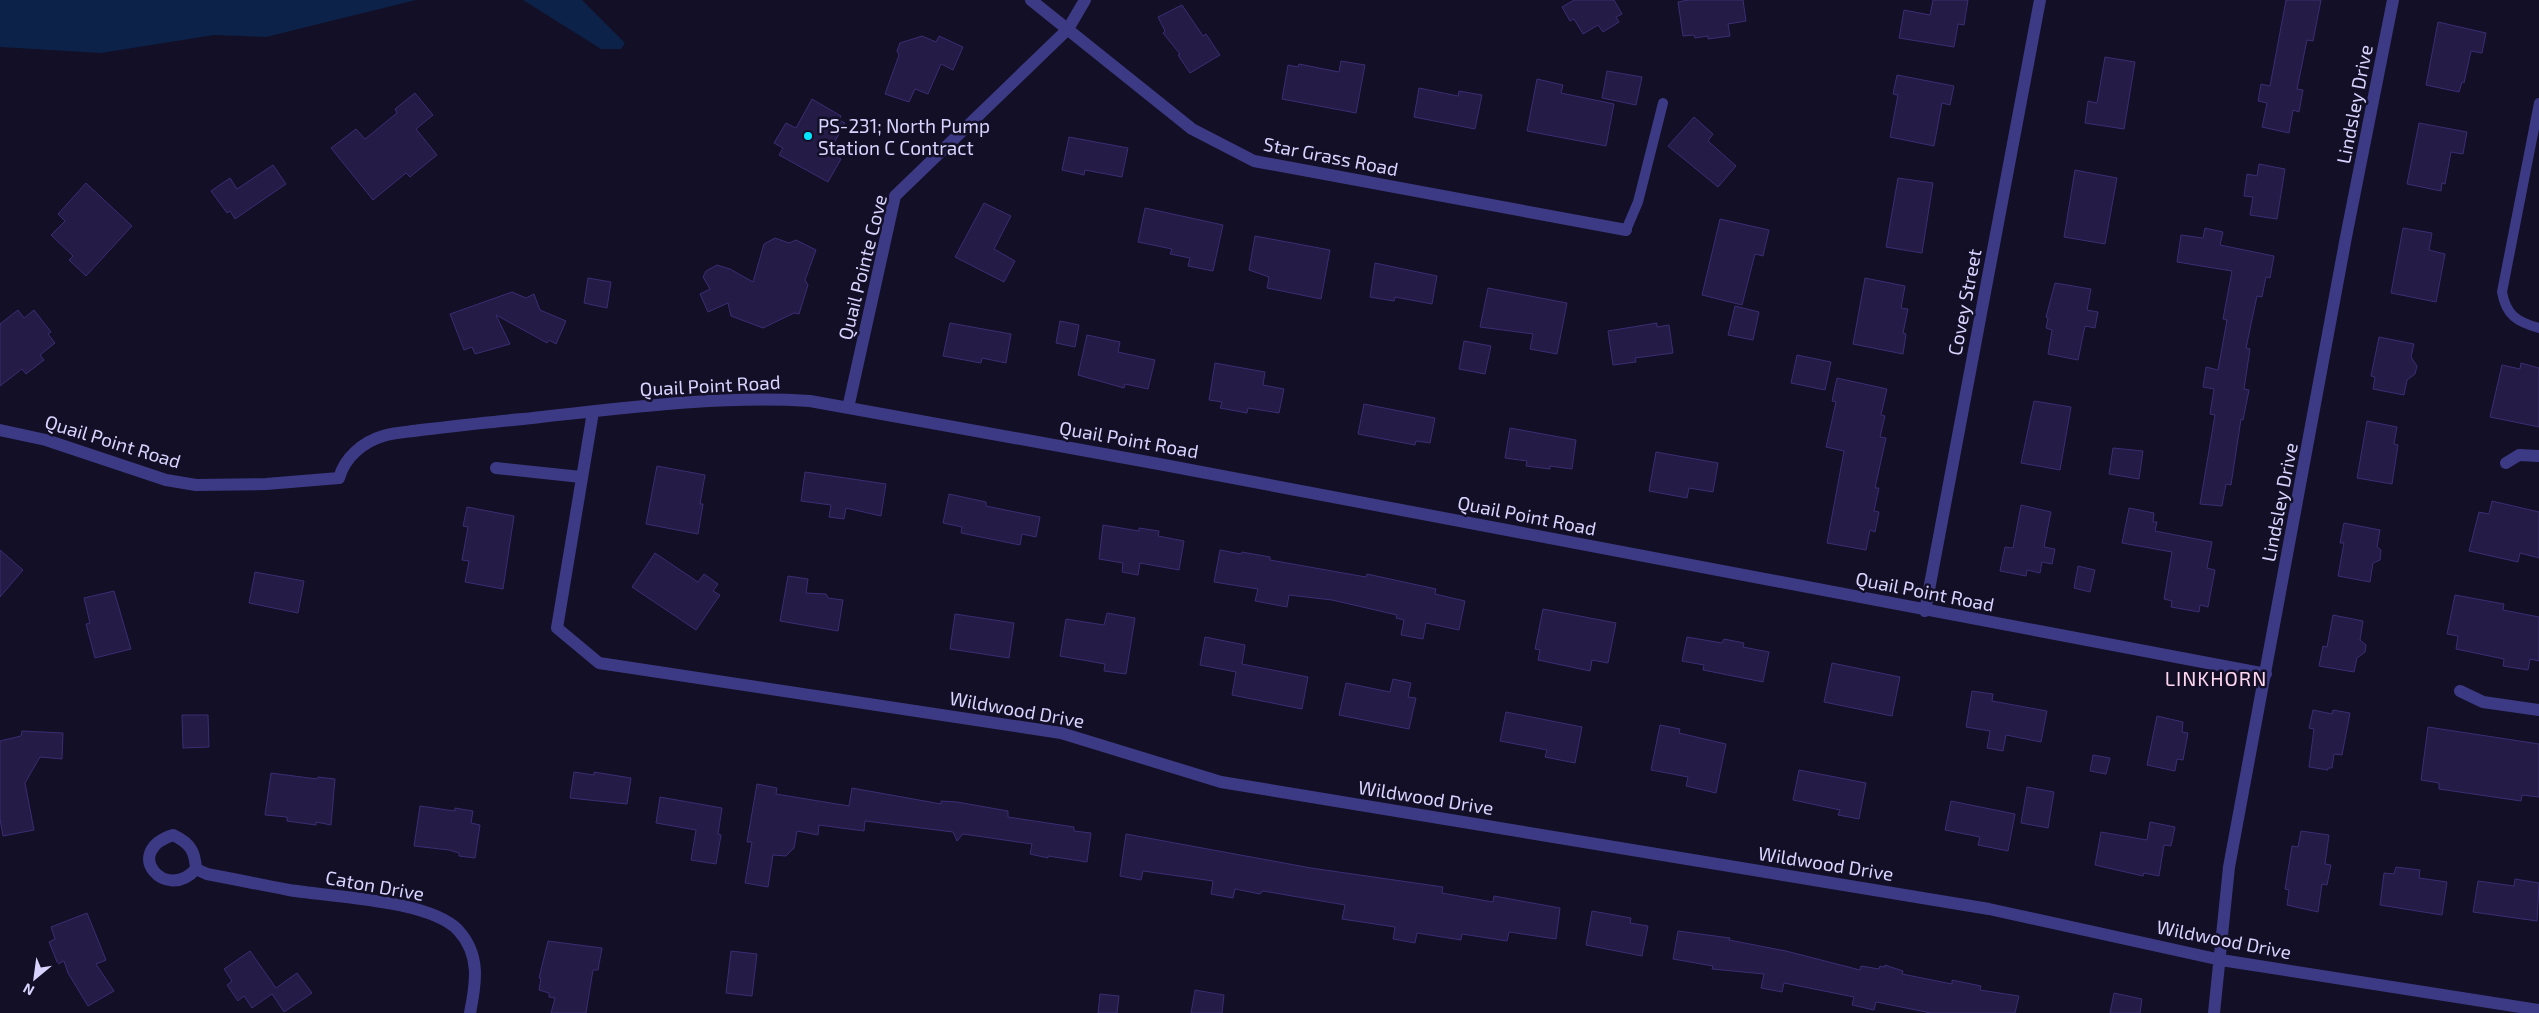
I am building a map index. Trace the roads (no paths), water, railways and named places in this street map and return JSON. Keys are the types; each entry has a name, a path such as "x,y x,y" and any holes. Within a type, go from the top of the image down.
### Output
{"street":[{"name":"Star Grass Road","path":"1031,0 1192,129 1254,162 1626,230"},
{"name":"Quail Pointe Cove","path":"848,408 895,196 1068,29 1085,0"},
{"name":"Covey Street","path":"1925,611 2040,0"},
{"name":"Lindsley Drive","path":"2214,1013 2221,960 2229,867 2346,237 2393,0"},
{"name":"Quail Point Road","path":"0,430 46,440 166,480 196,485 266,484 339,478 342,468 353,454 368,442 384,435 462,424 764,398 810,401 1160,464 1925,611 2266,674"},
{"path":"496,468 581,477 593,412"},
{"path":"2506,462 2520,455 2539,456"},
{"name":"Wildwood Drive","path":"581,477 557,628 599,663 1061,733 1221,782 1988,909 2221,960 2539,1010"},
{"path":"2460,692 2483,702 2539,710"},
{"name":"Caton Drive","path":"196,869 206,874 289,890 401,906 431,913 447,921 466,942 474,958 476,976 470,1013"}],"lane":[{"path":"1626,230 1638,202 1663,103"},
{"path":"2539,103 2502,292 2504,305 2511,316 2521,323 2539,328"}],"water":[{"path":"0,0 416,0 266,37 214,35 101,53 0,47"},
{"path":"523,0 582,0 625,43 621,49 601,49"}],"place":[{"name":"PS-231; North Pump Station C Contract","path":"808,136"}],"district":[{"name":"LINKHORN","path":"2216,678"}]}
